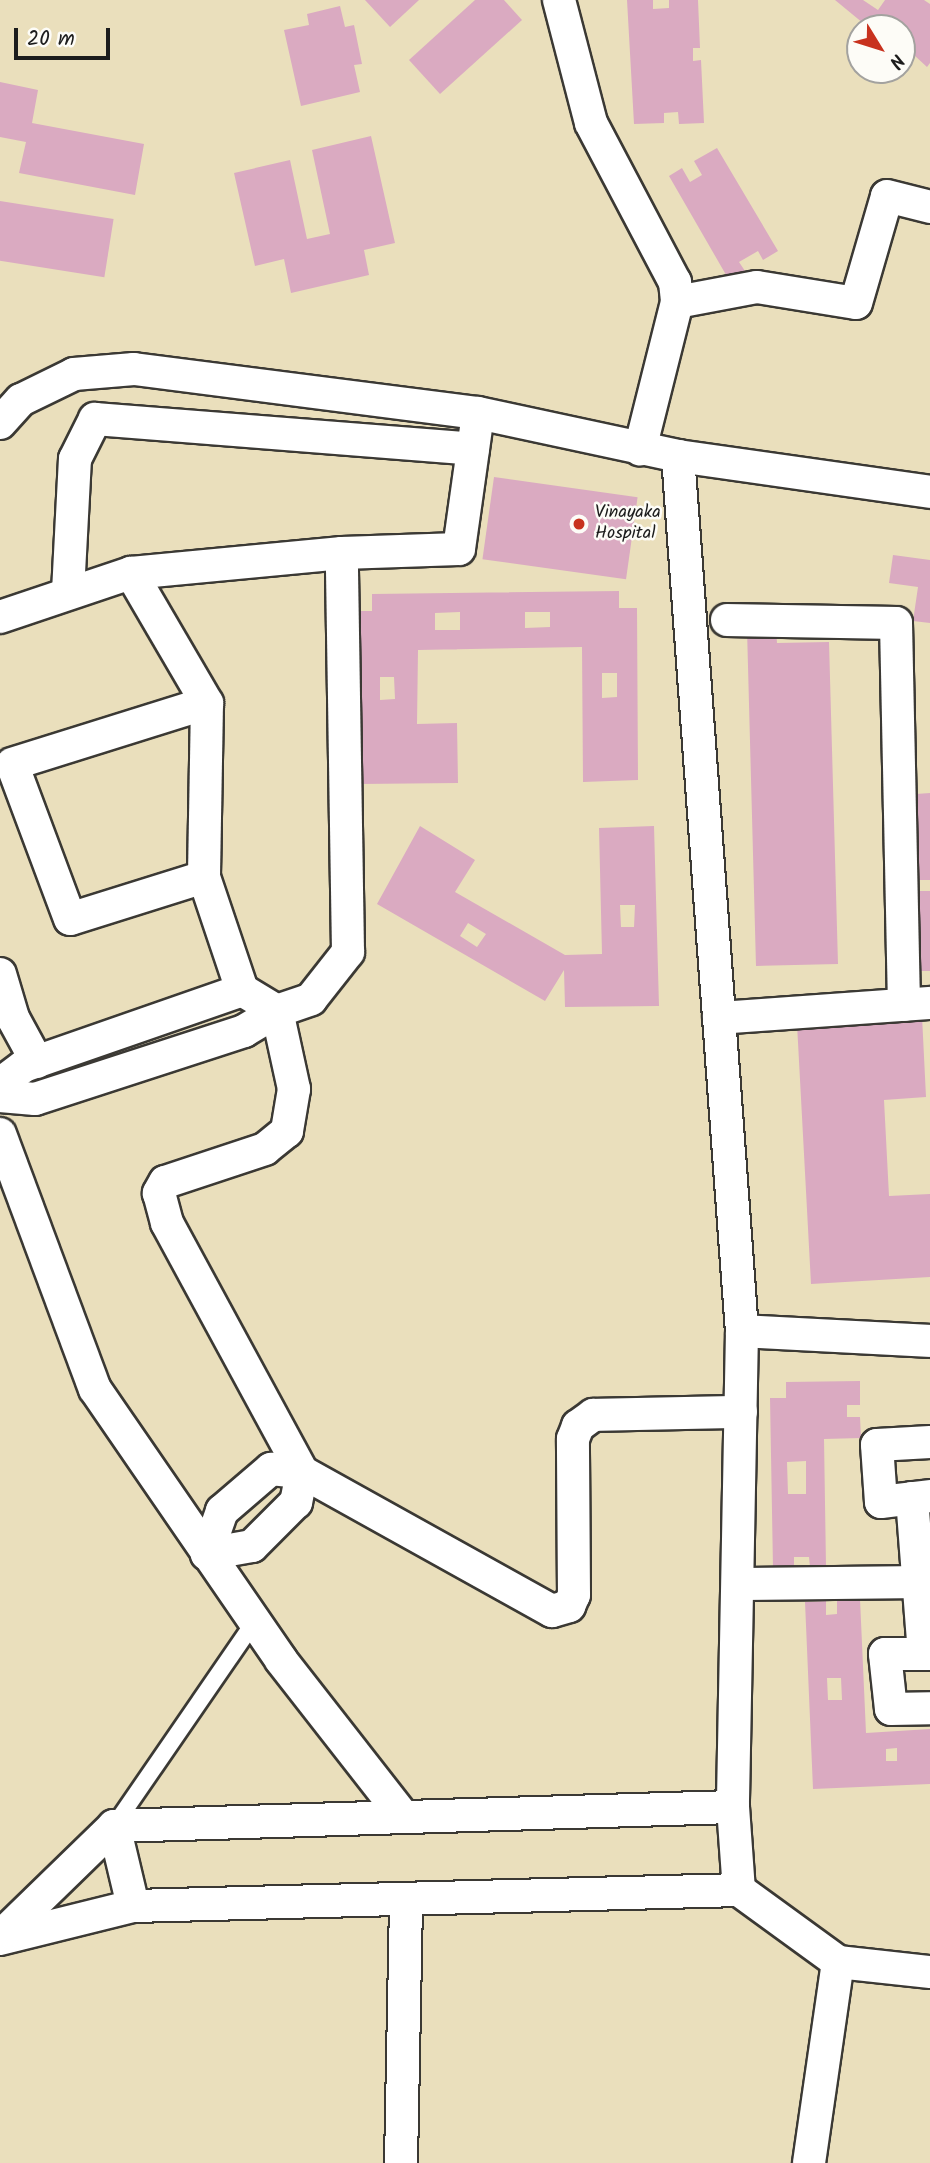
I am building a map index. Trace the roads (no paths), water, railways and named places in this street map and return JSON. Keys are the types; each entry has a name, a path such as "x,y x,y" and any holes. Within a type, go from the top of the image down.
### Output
{"street":[{"path":"559,0 591,123 675,282 677,302 640,449"},
{"path":"677,302 757,287 856,303 887,196 930,208"},
{"path":"0,423 21,400 74,374 134,369 478,413 678,456 930,492"},
{"path":"0,617 131,573 342,553 459,549 478,413"},
{"path":"68,592 75,459 95,419 473,449"},
{"path":"678,456 741,1331 733,1807 739,1890"},
{"path":"0,1096 35,1099 244,1031 277,1011 311,999 348,952 342,553"},
{"path":"131,573 207,703 204,877 242,990 277,1011 294,1089 287,1131 265,1149 165,1182 159,1193 167,1223 302,1472 296,1502 252,1546 206,1553"},
{"path":"719,1018 917,1004 896,624 727,621"},
{"path":"204,877 70,919 12,764 207,703"},
{"path":"0,974 13,1018 37,1062"},
{"path":"0,1084 37,1062 242,990"},
{"path":"0,1135 95,1389 254,1622 402,1815"},
{"path":"741,1331 930,1341"},
{"path":"206,1553 222,1511 230,1503 271,1469 302,1472 552,1611 562,1610 575,1595 573,1439 578,1426 593,1415 741,1412"},
{"path":"930,1442 877,1445 881,1502 921,1497 922,1582 927,1654 885,1654 891,1709 930,1708"},
{"path":"738,1584 922,1582"},
{"path":"0,1938 114,1826 402,1815 733,1807"},
{"path":"114,1826 133,1906"},
{"path":"0,1938 133,1906 739,1890 838,1962 930,1972"},
{"path":"401,2163 406,1900"},
{"path":"808,2163 838,1962"}],"lane":[{"path":"114,1826 254,1622"}],"place":[{"name":"Vinayaka Hospital","path":"579,524"}]}
